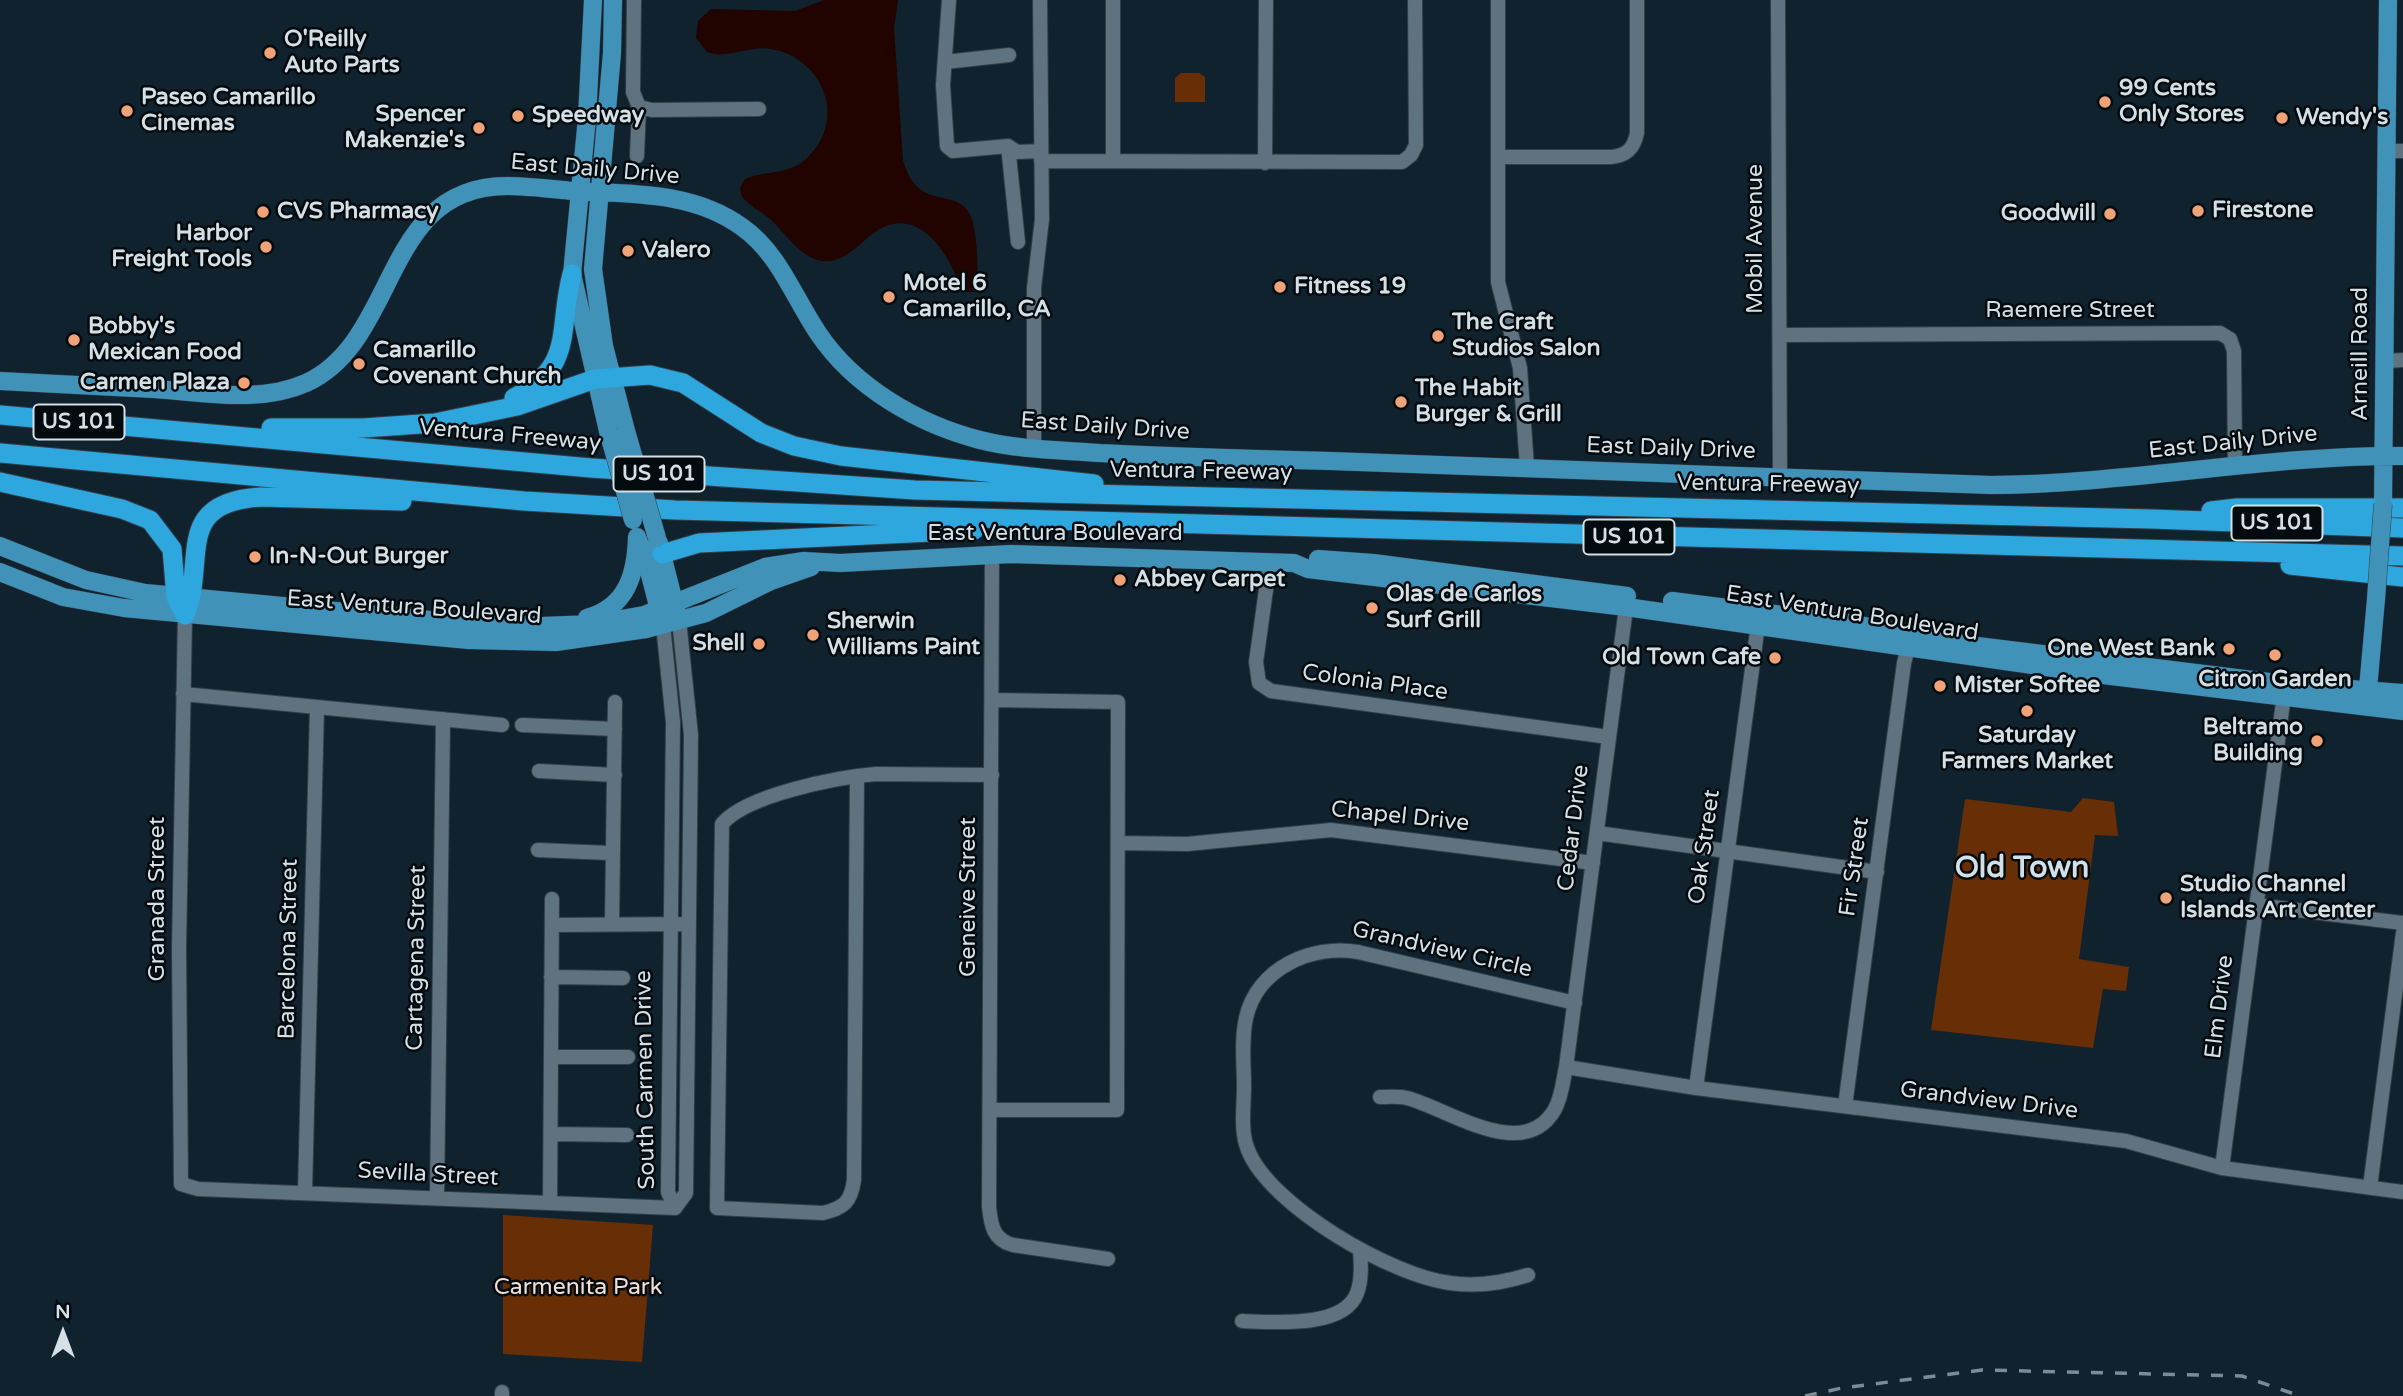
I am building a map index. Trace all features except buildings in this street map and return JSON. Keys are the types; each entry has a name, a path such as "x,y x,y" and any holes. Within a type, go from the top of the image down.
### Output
{"highway":[{"path":"498,408 541,380 554,366 561,345 572,274"},
{"path":"158,429 402,426 517,406 603,377 666,377 698,392 761,433 821,453 1075,480 1161,495"},
{"name":"Ventura Freeway","path":"0,415 774,483 915,490 2151,519 2403,528"},
{"name":"US 101","path":"0,453 524,501 675,510 2403,556"},
{"path":"0,482 122,509 150,520 172,549 184,603"},
{"path":"184,603 197,534 214,511 241,498 524,501"},
{"path":"2151,519 2237,508 2403,508"},
{"path":"660,546 921,535 1059,522"},
{"path":"2199,551 2403,577"}],"main road":[{"path":"593,0 587,118 572,274 603,377 626,431 660,546 669,615"},
{"path":"612,0 612,53 595,230 594,293 608,431 637,537 644,548 669,615"},
{"name":"Arneill Road","path":"2368,698 2385,483 2394,456 2394,151 2388,0"},
{"name":"East Daily Drive","path":"0,381 250,395 288,390 332,368 348,352 365,326 408,240 441,206 467,193 492,187 600,192 681,200 730,219 765,247 818,334 864,382 893,403 948,429 983,441 1034,449 1161,456 2026,485 2394,456"},
{"path":"542,626 591,617 619,600 635,571 637,537"},
{"name":"East Ventura Boulevard","path":"0,546 111,588 184,603 481,640 556,642 669,615"},
{"name":"East Ventura Boulevard","path":"0,572 63,597 90,603 184,603 542,626 593,624 717,609 771,581 817,564 992,554 1270,561 1294,563 1308,569 1627,601 1759,618 1910,642 2284,691 2368,698 2403,693"},
{"path":"0,558 70,584 86,580"},
{"name":"East Ventura Boulevard","path":"2368,698 2403,711"}],"street":[{"path":"634,0 633,92 639,107 637,156"},
{"path":"950,0 944,62 943,128 950,150 1008,146 1017,152 1041,156 1113,162 1265,163 1396,163 1411,155 1416,145 1415,0"},
{"path":"1034,449 1034,288 1041,235 1040,0"},
{"path":"1113,0 1113,162"},
{"path":"1265,163 1266,0"},
{"path":"1498,0 1498,282 1520,368 1527,467"},
{"path":"1498,157 1611,157 1626,153 1632,148 1637,133 1637,0"},
{"name":"Mobil Avenue","path":"1778,0 1780,478"},
{"path":"944,62 1009,55"},
{"path":"639,107 652,110 759,109"},
{"path":"1008,146 1018,242"},
{"name":"Raemere Street","path":"1780,335 2220,333 2230,339 2234,351 2235,467"},
{"name":"Geneive Street","path":"992,554 989,1207 992,1229 999,1239 1013,1245 1108,1259"},
{"name":"Colonia Place","path":"1270,561 1256,662 1259,682 1270,691 1609,737"},
{"name":"Cedar Drive","path":"1380,1097 1405,1097 1498,1132 1525,1132 1540,1126 1556,1107 1566,1067 1575,1003 1627,601"},
{"name":"Granada Street","path":"181,1184 179,949 184,603"},
{"name":"South Carmen Drive","path":"669,615 673,722 668,1192 675,1208"},
{"name":"South Carmen Drive","path":"669,615 690,697 691,735 686,1193 675,1208"},
{"name":"Oak Street","path":"1696,1088 1759,618"},
{"name":"Fir Street","path":"1845,1106 1910,642"},
{"name":"Elm Drive","path":"2222,1168 2284,691"},
{"path":"183,694 502,725"},
{"path":"990,1110 1117,1110 1118,702 992,700"},
{"path":"612,924 610,853 615,775 615,702"},
{"name":"Barcelona Street","path":"305,1192 317,707"},
{"name":"Cartagena Street","path":"436,1198 443,719"},
{"path":"522,725 615,729"},
{"path":"539,771 615,775"},
{"path":"857,776 854,1180 851,1198 838,1209 823,1213 717,1208 722,824 727,817 771,797 811,785 857,776 992,775"},
{"name":"Chapel Drive","path":"1118,843 1187,845 1340,830 1593,863"},
{"path":"1597,833 1877,872"},
{"path":"538,850 610,853"},
{"path":"550,1203 552,899"},
{"path":"2256,905 2403,923"},
{"path":"552,925 689,924"},
{"path":"2370,1187 2403,933"},
{"name":"Grandview Circle","path":"1528,1275 1483,1285 1448,1283 1408,1273 1360,1250 1285,1198 1262,1173 1248,1151 1244,1130 1244,1033 1250,1007 1266,982 1281,968 1308,954 1348,950 1575,1003"},
{"path":"551,977 623,978"},
{"path":"551,1057 628,1057"},
{"name":"Grandview Drive","path":"1566,1067 1696,1088 2126,1141 2222,1168 2403,1192"},
{"path":"551,1133 627,1135"},
{"name":"Sevilla Street","path":"181,1184 198,1189 675,1208"},
{"path":"1242,1321 1311,1321 1344,1309 1358,1292 1360,1250"}],"green space":[{"path":"1181,73 1199,73 1205,77 1205,102 1175,102 1175,78"},
{"path":"2083,798 2114,802 2118,836 2095,835 2079,959 2129,967 2126,991 2103,989 2093,1048 1931,1030 1965,799 2071,812"},
{"name":"Carmenita Park","path":"503,1215 653,1225 642,1362 503,1354"}],"shaded area":[{"path":"824,0 898,0 894,28 903,160 909,176 917,186 935,196 961,204 972,218 976,238 978,292 962,292 941,249 919,228 906,224 891,224 875,232 843,257 820,261 796,247 770,219 741,195 740,187 745,179 791,168 806,159 819,144 826,127 824,93 805,65 789,55 763,48 722,54 707,52 696,38 698,21 711,9 795,11"}],"railway":[{"path":"1805,1396 1842,1388 1982,1370 2242,1376 2300,1396"}],"place":[{"name":"O'Reilly Auto Parts","path":"270,53"},
{"name":"99 Cents Only Stores","path":"2105,102"},
{"name":"Paseo Camarillo Cinemas","path":"127,111"},
{"name":"Speedway","path":"518,116"},
{"name":"Wendy's","path":"2282,118"},
{"name":"Spencer Makenzie's","path":"479,128"},
{"name":"Firestone","path":"2198,211"},
{"name":"CVS Pharmacy","path":"263,212"},
{"name":"Goodwill","path":"2110,214"},
{"name":"Harbor Freight Tools","path":"266,247"},
{"name":"Valero","path":"628,251"},
{"name":"Fitness 19","path":"1280,287"},
{"name":"Motel 6 Camarillo, CA","path":"889,297"},
{"name":"The Craft Studios Salon","path":"1438,336"},
{"name":"Bobby's Mexican Food","path":"74,340"},
{"name":"Camarillo Covenant Church","path":"359,364"},
{"name":"Carmen Plaza","path":"244,383"},
{"name":"The Habit Burger & Grill","path":"1401,402"},
{"name":"In-N-Out Burger","path":"255,557"},
{"name":"Abbey Carpet","path":"1120,580"},
{"name":"Olas de Carlos Surf Grill","path":"1372,608"},
{"name":"Sherwin Williams Paint","path":"813,635"},
{"name":"Shell","path":"759,644"},
{"name":"One West Bank","path":"2229,649"},
{"name":"Citron Garden","path":"2275,655"},
{"name":"Old Town Cafe","path":"1775,658"},
{"name":"Mister Softee","path":"1940,686"},
{"name":"Saturday Farmers Market","path":"2027,711"},
{"name":"Beltramo Building","path":"2317,741"},
{"name":"Studio Channel Islands Art Center","path":"2166,898"}],"district":[{"name":"Old Town","path":"2022,869"}]}
